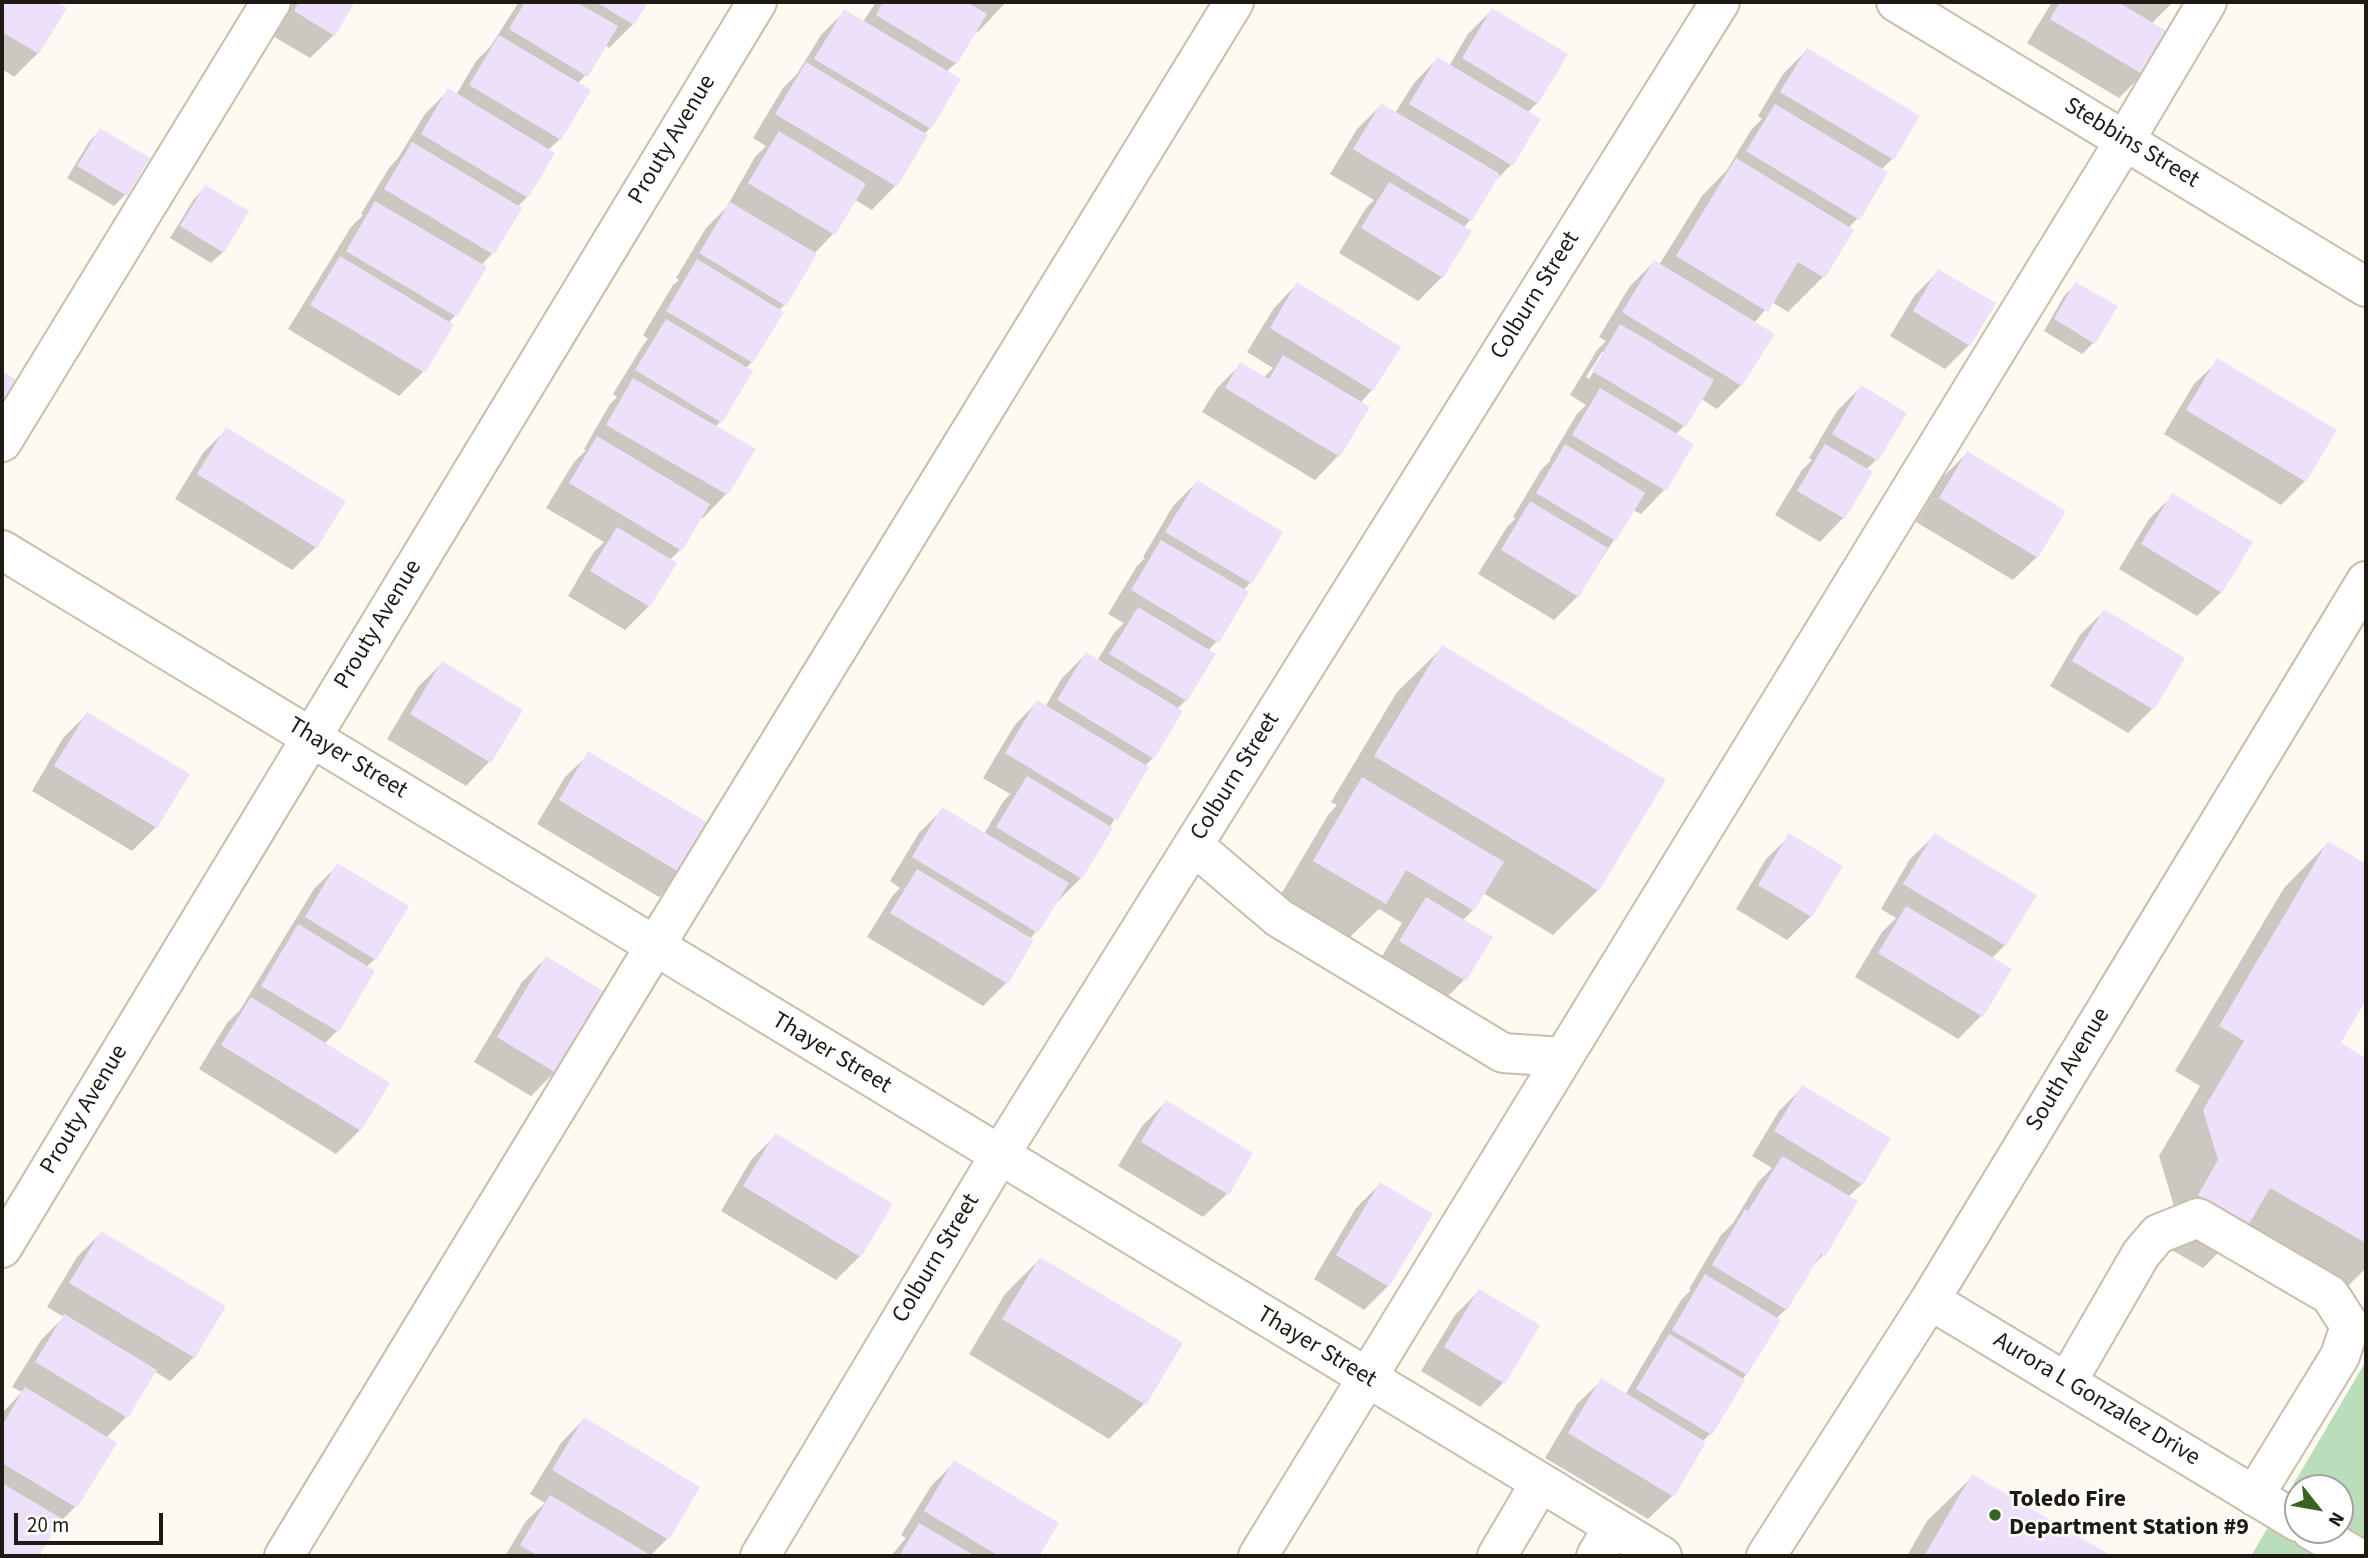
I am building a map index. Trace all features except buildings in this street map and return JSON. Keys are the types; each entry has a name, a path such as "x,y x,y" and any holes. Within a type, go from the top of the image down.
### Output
{"street":[{"path":"2,442 271,2"},
{"name":"Prouty Avenue","path":"2,1248 757,2"},
{"path":"284,1556 1234,2"},
{"name":"Colburn Street","path":"760,1556 999,1156 1720,2"},
{"name":"Stebbins Street","path":"1896,2 2366,287"},
{"path":"1258,1556 2207,2"},
{"name":"Thayer Street","path":"2,550 1540,1483 1604,1542 1662,1556"},
{"name":"South Avenue","path":"1766,1556 1930,1300 2366,581"},
{"path":"1193,845 1279,918 1503,1053 1563,1057"},
{"path":"2067,1382 2141,1254 2158,1234 2198,1217 2330,1295 2350,1326 2340,1356 2254,1496"},
{"name":"Aurora L Gonzalez Drive","path":"1930,1300 2284,1514"},
{"path":"1497,1556 1540,1483"},
{"path":"2335,1544 2355,1556"}],"green space":[{"path":"2366,1361 2366,1556 2251,1556 2284,1500 2284,1544 2354,1544 2354,1474 2299,1474"}],"place":[{"name":"Toledo Fire Department Station #9","path":"1995,1515"}]}
